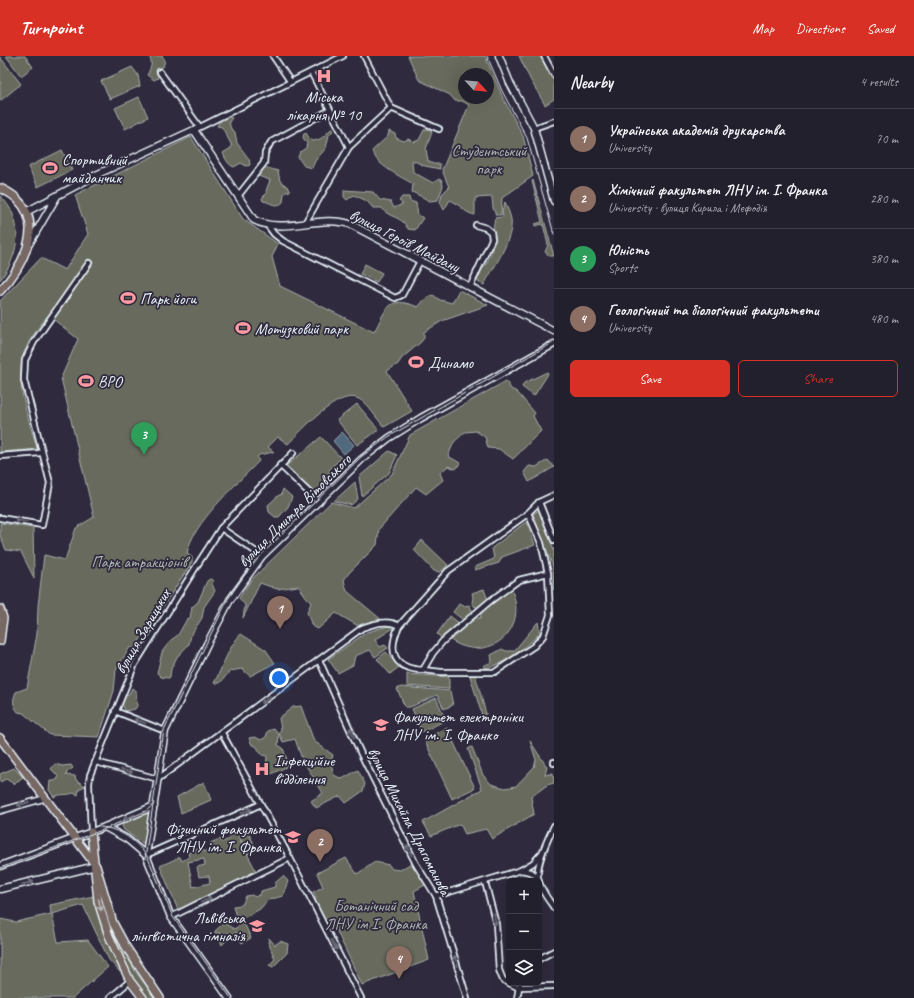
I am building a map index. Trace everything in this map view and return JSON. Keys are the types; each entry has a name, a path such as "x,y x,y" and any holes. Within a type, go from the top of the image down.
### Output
{"main road":[{"path":"499,56 510,83 534,128 554,201"},
{"path":"26,212 135,156 196,128 254,220 268,226"},
{"path":"0,188 17,198 26,212 29,230 27,247"},
{"path":"0,291 21,263 27,247 57,196"},
{"name":"вулиця Героїв Майдану","path":"268,226 333,221 350,224 554,331"},
{"name":"вулиця Дмитра Вітовського","path":"146,855 165,731 230,600 262,556 362,459 389,438 421,418 554,344"},
{"path":"0,609 3,618 0,641"},
{"path":"0,738 96,866 113,923 129,952 160,998"},
{"path":"0,866 105,827 154,806"},
{"path":"105,827 127,839 146,855 171,917 229,998"},
{"path":"91,832 96,866 98,902 109,936 130,981 144,998"},
{"path":"0,889 96,866"}],"street":[{"path":"273,56 290,81"},
{"path":"160,72 196,128 343,56"},
{"path":"364,56 390,108 439,129"},
{"path":"544,56 554,75"},
{"path":"311,72 349,147"},
{"path":"305,223 349,147 390,108"},
{"path":"238,196 264,163 265,153 271,142 330,110"},
{"path":"534,128 554,120"},
{"path":"470,287 492,239 491,232 486,228 476,225"},
{"path":"268,226 274,234 283,241 395,298 402,296 420,261"},
{"path":"0,518 42,525 50,484 24,380 25,360 34,342 89,263"},
{"path":"0,456 42,453"},
{"name":"вулиця Зарицьких","path":"91,832 90,775 134,664 221,528 293,453"},
{"path":"280,465 319,502"},
{"path":"528,513 541,543 548,573 549,621 543,636 534,646 495,672 441,672 409,670 404,667 396,657 393,647 399,626 448,571 528,513 539,502 554,495"},
{"path":"539,502 554,540"},
{"path":"221,528 262,556"},
{"path":"423,670 433,653 442,642 490,601 519,580 548,573"},
{"path":"96,762 158,779 362,628 384,622 394,623 399,626"},
{"name":"вулиця Михайла Драгоманова","path":"319,660 364,759 414,860 436,896 467,998"},
{"path":"116,711 165,731"},
{"path":"222,733 290,858 361,998"},
{"path":"0,811 46,798"},
{"path":"146,855 261,804"},
{"path":"537,877 542,853 554,826"},
{"path":"436,896 521,870 533,863 542,853"},
{"path":"171,917 290,858"},
{"path":"521,870 531,872 537,877 542,889 554,908"},
{"path":"485,882 496,924 501,975 503,980 506,982"},
{"path":"542,957 554,951"},
{"path":"110,998 130,981"},
{"path":"517,998 520,986"},
{"path":"542,986 554,986"}],"green space":[{"path":"6,56 25,56 33,67 21,76"},
{"path":"149,56 162,56 165,60 163,67 156,69 158,78 154,80 147,75 151,66"},
{"name":"Студентський парк","path":"408,56 485,56 490,68 458,68 458,101 455,101 450,95 419,80"},
{"path":"519,56 542,56 554,81 554,99 545,105 530,79"},
{"path":"0,57 21,84 0,101"},
{"path":"132,67 138,75 140,86 110,99 101,81"},
{"name":"Студентський парк","path":"494,77 523,136 533,176 502,198 501,215 496,215 493,208 492,197 475,198 475,215 471,214 450,200 444,210 440,202 442,194 449,187 442,170 469,105 467,104 494,104"},
{"path":"139,97 148,117 125,129 115,108"},
{"path":"227,116 232,118 229,122 231,129 235,132 237,143 249,159 250,165 246,166 241,163 234,167 228,163 223,153 231,148 231,144 222,127 217,126 222,118"},
{"path":"331,129 334,130 329,135 326,148 315,161 312,168 304,166 298,157 300,152 306,148 307,143 303,138 304,133 306,133 311,141 314,141 318,140"},
{"path":"428,129 432,132 426,149 428,161 433,164 440,164 440,169 425,166 412,160 413,172 433,183 439,179 442,181 443,186 438,200 430,201 412,192 413,184 384,166 372,151 388,136 389,131 395,134 396,138 404,141 408,139 414,142 419,140 424,130"},
{"name":"Парк атракціонів","path":"191,137 243,219 278,244 272,257 280,286 374,332 386,310 394,303 400,302 418,307 426,298 433,295 440,300 452,303 459,290 488,305 442,321 424,332 424,338 421,342 402,358 398,364 387,371 412,411 384,427 362,401 351,397 331,405 321,412 288,444 278,437 268,447 274,452 259,455 257,457 259,461 217,504 197,530 190,542 187,554 192,557 192,562 145,634 141,631 144,634 134,649 130,647 116,670 114,691 99,737 50,735 23,713 18,712 14,705 14,698 16,692 27,688 37,634 38,606 44,555 65,560 76,528 94,517 61,378 78,339 48,315 34,334 27,346 23,358 21,384 26,411 37,449 0,452 0,301 41,258 65,270 88,234 75,195"},
{"name":"Спортивний майданчик","path":"62,150 72,170 38,187 28,167"},
{"path":"264,167 278,171 280,181 289,188 290,191 284,194 283,202 278,205 263,201 262,198 267,193 266,191 270,180 258,176 259,172"},
{"path":"533,180 554,256 550,256 545,252 548,245 543,224 535,226 535,224 542,222"},
{"path":"344,190 373,192 380,200 391,202 394,208 403,204 399,201 402,197 409,197 410,201 416,203 418,215 423,218 415,230 408,229 402,221 388,214 382,208 373,208 367,201 354,195 347,200 344,197"},
{"path":"0,196 8,205 13,215 17,237 12,260 0,280"},
{"path":"505,202 511,219 509,235 502,253 484,285 478,282 477,278 490,256 493,244 495,218 503,217 502,212"},
{"path":"365,264 382,273 377,282 360,274"},
{"path":"547,372 548,374 534,396 522,387 524,383"},
{"path":"506,381 511,389 517,392 535,413 533,416 541,431 513,459 499,449 488,448 485,437 476,431 465,432 454,442 448,456 460,463 456,469 448,466 440,473 443,480 426,494 416,487 379,529 377,545 344,580 347,591 383,621 360,627 336,613 318,629 312,626 307,612 311,603 298,586 277,589 260,583 243,618 245,605 239,598 251,580 331,502 354,508 392,474 410,435"},
{"path":"357,404 379,430 357,445 337,420"},
{"path":"321,437 341,458 330,469 328,482 315,495 286,466"},
{"path":"389,451 397,455 389,473 362,496 359,477"},
{"path":"548,460 554,467 529,482 524,472 529,466 536,467"},
{"path":"355,482 358,499 351,505 334,501"},
{"path":"283,489 292,497 288,507 279,517 275,517 269,512 268,505 279,495 281,495"},
{"path":"540,509 554,551 554,590 553,567 533,514"},
{"path":"527,521 535,545 502,557 499,563 475,570 475,567 494,559 492,548"},
{"path":"0,523 33,528 34,578 21,552 6,550 0,536"},
{"path":"422,540 448,565 440,572 434,571 414,550"},
{"path":"210,579 213,580 212,584 215,591 204,607 202,618 191,635 189,644 177,657 171,669 170,677 161,677 157,673 162,652 171,640 178,635 187,619 190,618 192,607 198,602 207,581"},
{"path":"484,589 488,600 479,607 475,607 472,603 472,593"},
{"path":"511,589 516,604 515,618 510,630 501,640 490,646 477,648 463,646 449,639 475,618 480,618 482,612"},
{"path":"459,604 464,606 469,605 472,610 472,613 463,620 453,612"},
{"path":"450,616 459,623 441,638 437,634"},
{"path":"538,622 540,633 528,644 507,660 484,668 483,666 492,662 491,655 502,649 506,651 514,651"},
{"path":"392,625 395,627 375,640 380,647 385,645 388,648 375,657 370,650 355,656 353,665 338,673 328,659 367,632"},
{"path":"241,634 266,650 275,663 250,676 242,669 230,671 220,683 214,683 229,651 236,639"},
{"path":"386,652 399,667 390,674 377,659"},
{"path":"407,674 449,677 449,689 407,686"},
{"path":"475,674 486,714 482,715 470,676"},
{"path":"401,687 450,691 453,705 444,709 437,695 410,707 405,707 397,689"},
{"path":"132,688 136,691 137,706 135,709 125,711 122,703 125,696 129,694"},
{"path":"436,698 446,720 422,732 412,709"},
{"path":"301,706 314,741 333,755 331,763 334,775 342,779 358,770 365,784 363,791 346,803 340,796 316,808 311,801 323,793 302,759 295,739 283,742 279,733 281,729 279,718 293,707"},
{"path":"447,728 475,788 452,799 424,739"},
{"path":"274,729 279,735 278,745 283,748 288,763 286,767 271,774 266,767 267,756 262,755 256,746 252,745 249,738 255,737 261,740 266,737 268,731"},
{"path":"530,741 547,767 545,775 553,773 554,783 547,785 531,797 534,814 492,839 486,829 465,834 460,824 431,836 423,822 482,789 468,749 472,747 483,775 491,784 505,788 516,786 534,767 536,760"},
{"path":"55,764 62,766 71,765 73,768 67,772 66,775 75,776 76,780 85,786 79,789 78,795 73,793 54,797 49,790 50,781 58,779 58,776 51,769"},
{"path":"14,768 23,777 14,784 6,779 0,782 0,774"},
{"path":"204,782 211,800 181,813 177,797"},
{"path":"146,813 149,815 147,838 145,842 142,843 124,830 122,826 125,821"},
{"path":"236,832 256,871 178,910 160,866 180,857 182,861 189,857 188,853 202,847 204,852 212,848 210,843 220,839 222,842 230,839 229,835","holes":["204,859 205,865 197,867 199,877 209,876 210,883 193,887 188,862"]},
{"path":"248,832 257,850 248,854 239,836"},
{"name":"Ботанічний сад ЛНУ ім І. Франка","path":"346,858 357,874 375,862 389,865 392,869 400,870 413,862 427,884 414,891 429,960 362,985 332,921 327,924 312,899 316,898 313,892 323,887 317,873"},
{"path":"283,876 288,881 283,896 268,900 260,909 240,920 236,917 233,906 242,905 246,896 252,895 255,897 261,894 261,891 275,887 275,883"},
{"path":"101,888 113,929 135,971 155,998 147,998 132,979 121,959 106,922 101,898"},
{"path":"94,896 105,934 122,970 120,972 109,960 83,905 52,914 58,942 88,940 108,967 73,998 0,998 0,919 16,922 51,914 50,905"},
{"path":"224,923 234,929 244,923 251,938 242,943 236,932 234,936 222,945 219,938 220,933 215,933 215,931"},
{"path":"269,938 275,945 280,941 288,944 287,953 273,967 269,965 275,959 268,942"}],"water":[{"path":"342,432 354,445 344,454 333,441"}],"tram line":[{"path":"487,56 502,91 527,138 554,234"},
{"path":"145,859 164,730 228,599 244,576 261,555 361,457 388,437 554,342"},
{"path":"0,868 102,830 146,811 154,804"},
{"path":"100,827 115,830 121,833 134,841 144,852 148,858 173,917 231,998"}],"place":[{"name":"Міська лікарня № 10","path":"324,76"},
{"name":"Спортивний майданчик","path":"50,168"},
{"name":"Парк йоги","path":"128,298"},
{"name":"Мотузковий парк","path":"243,328"},
{"name":"Динамо","path":"416,362"},
{"name":"ВРО","path":"86,381"},
{"name":"Юність","path":"144,455"},
{"name":"Українська академія друкарства","path":"280,629"},
{"name":"Факультет електроніки ЛНУ ім. І. Франко","path":"381,725"},
{"name":"Інфекційне відділення","path":"262,769"},
{"name":"Фізичний факультет ЛНУ ім. І. Франка","path":"293,837"},
{"name":"Хімічний факультет ЛНУ ім. І. Франка","path":"320,862"},
{"name":"Львівська лінгвістична гімназія","path":"257,926"},
{"name":"Геологічний та біологічний факультети","path":"399,979"}]}
